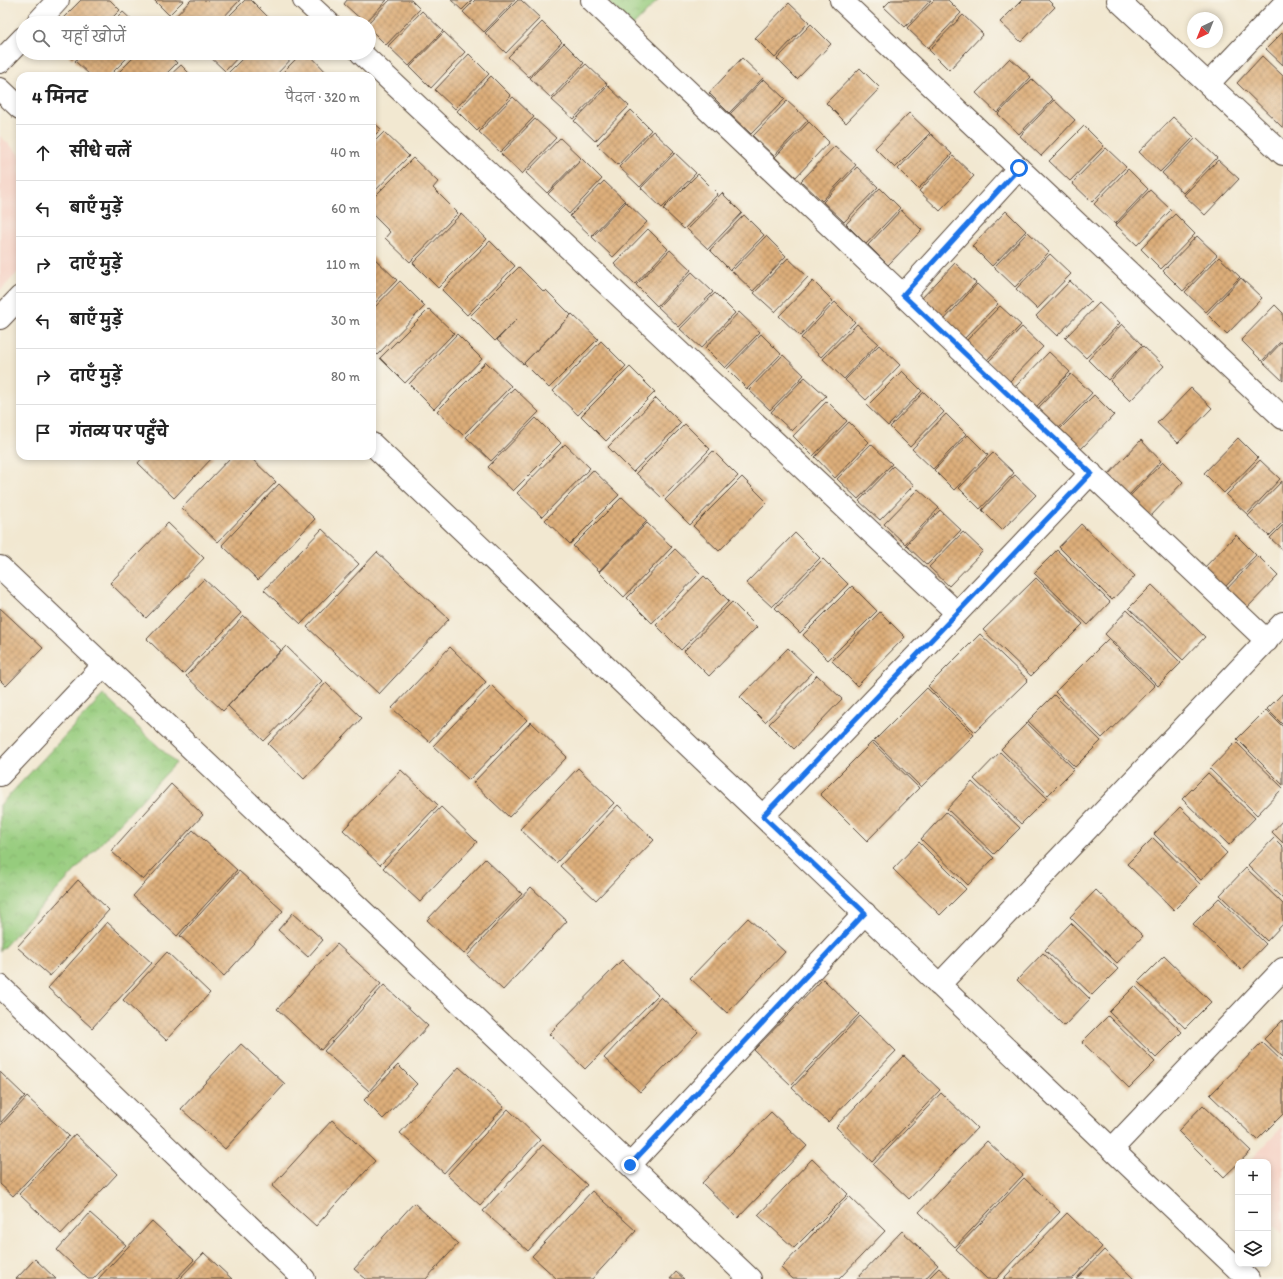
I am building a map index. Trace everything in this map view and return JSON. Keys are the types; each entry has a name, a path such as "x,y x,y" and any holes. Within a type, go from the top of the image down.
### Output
{"street":[{"path":"43,16 58,0"},
{"path":"304,0 321,16"},
{"path":"592,0 1267,640"},
{"path":"841,0 1283,418"},
{"path":"1118,0 1283,154"},
{"path":"1208,84 1283,5"},
{"path":"0,62 16,45"},
{"path":"368,60 957,613"},
{"path":"0,89 16,104"},
{"path":"903,295 1019,168"},
{"path":"0,318 16,301"},
{"path":"376,448 1248,1279"},
{"path":"763,816 1091,473"},
{"path":"0,567 750,1279"},
{"path":"939,985 1283,623"},
{"path":"0,775 104,665"},
{"path":"630,1165 865,913"},
{"path":"1112,1149 1283,969"},
{"path":"0,986 304,1279"}],"shaded area":[{"path":"0,136 16,151 16,274 0,291"},
{"path":"1283,1126 1283,1234 1271,1223 1271,1159 1252,1159"}],"green space":[{"path":"606,0 658,0 633,26"},
{"path":"103,695 176,763 0,951 0,805"}],"building":[{"path":"81,0 110,0 120,10 114,16 65,16"},
{"path":"154,0 184,0 169,15"},
{"path":"191,0 240,0 225,16 176,16"},
{"path":"245,0 251,0 267,16 229,16"},
{"path":"347,0 387,0 372,16 357,16 344,4"},
{"path":"390,0 411,0 420,9 386,45 376,35 376,16 375,16"},
{"path":"451,0 472,0 462,10"},
{"path":"475,0 515,0 484,32 463,12"},
{"path":"518,0 521,0 540,18 506,53 485,33"},
{"path":"891,0 931,0 905,27 884,7"},
{"path":"934,0 948,0 961,13 928,48 907,28"},
{"path":"1022,0 1048,0 1055,7 1021,42 1000,22"},
{"path":"789,3 809,22 775,58 755,38"},
{"path":"422,11 443,31 409,66 388,46"},
{"path":"123,12 127,16 119,16"},
{"path":"963,15 983,34 949,70 929,50"},
{"path":"542,22 562,42 529,77 508,57"},
{"path":"811,24 831,44 797,79 777,59"},
{"path":"444,32 465,52 431,88 410,67"},
{"path":"1283,32 1283,65 1266,49"},
{"path":"564,43 584,63 551,98 530,78"},
{"path":"469,54 489,74 455,109 435,90"},
{"path":"1262,56 1283,76 1283,128 1237,83"},
{"path":"742,58 763,78 729,113 709,93"},
{"path":"1010,58 1031,77 997,113 976,93"},
{"path":"125,60 113,72 87,72 75,61"},
{"path":"131,60 174,60 177,63 168,72 119,72"},
{"path":"213,60 235,60 225,71"},
{"path":"241,60 290,60 279,72 229,72"},
{"path":"295,60 315,60 326,72 283,72"},
{"path":"586,64 607,84 573,119 552,100"},
{"path":"181,65 188,72 173,72"},
{"path":"860,68 880,88 846,123 826,103"},
{"path":"491,76 511,96 477,131 457,111"},
{"path":"764,79 785,99 751,134 730,114"},
{"path":"1032,79 1053,99 1019,134 998,114"},
{"path":"608,86 629,106 595,141 574,121"},
{"path":"513,97 534,117 500,152 479,132"},
{"path":"1054,100 1075,120 1041,156 1020,136"},
{"path":"787,101 808,120 774,156 753,136"},
{"path":"631,110 651,130 618,165 597,145"},
{"path":"909,113 930,133 895,168 875,148"},
{"path":"1173,117 1194,137 1160,172 1139,152"},
{"path":"535,119 556,138 522,174 501,154"},
{"path":"809,122 829,142 796,177 775,157"},
{"path":"376,125 381,129 376,134"},
{"path":"1084,126 1104,146 1070,181 1049,161"},
{"path":"653,131 674,151 640,187 619,167"},
{"path":"384,132 409,156 376,190 376,140"},
{"path":"931,134 952,154 918,189 898,169"},
{"path":"560,138 581,158 547,193 526,173"},
{"path":"1196,138 1217,158 1183,193 1162,173"},
{"path":"835,146 856,165 822,201 801,181"},
{"path":"1106,148 1126,167 1092,202 1072,183"},
{"path":"675,153 696,173 662,208 641,188"},
{"path":"953,156 974,176 940,211 919,191"},
{"path":"413,158 438,182 433,188 458,213 410,262 385,238 390,232 376,218 376,195"},
{"path":"582,159 602,179 569,214 548,194"},
{"path":"1218,160 1239,179 1205,215 1184,195"},
{"path":"857,167 878,187 844,222 823,202"},
{"path":"1128,169 1148,189 1115,224 1094,204"},
{"path":"698,174 718,194 684,229 663,209"},
{"path":"604,181 625,201 591,236 570,216"},
{"path":"880,188 900,208 866,244 846,224"},
{"path":"1150,190 1171,210 1137,245 1116,225"},
{"path":"722,193 742,213 708,249 687,229"},
{"path":"626,202 647,222 613,257 592,237"},
{"path":"901,210 922,230 888,265 868,245"},
{"path":"1006,211 1026,231 992,266 972,246"},
{"path":"461,214 487,239 438,288 413,263"},
{"path":"1175,214 1195,234 1161,269 1141,249"},
{"path":"744,215 764,235 730,270 710,250"},
{"path":"648,229 668,249 635,284 614,264"},
{"path":"1028,232 1049,252 1015,287 994,267"},
{"path":"766,236 786,256 753,291 732,271"},
{"path":"1197,236 1217,255 1183,291 1163,271"},
{"path":"490,241 515,266 467,315 442,290"},
{"path":"670,250 691,270 657,306 636,285"},
{"path":"1050,254 1071,274 1037,309 1016,289"},
{"path":"1219,257 1240,277 1206,312 1185,292"},
{"path":"788,258 808,277 775,312 754,293"},
{"path":"376,260 397,280 376,302"},
{"path":"955,263 976,283 942,318 922,298"},
{"path":"519,267 544,292 546,290 571,315 523,364 497,340 517,319 495,341 470,316"},
{"path":"692,272 713,292 679,327 658,307"},
{"path":"1241,278 1262,298 1227,334 1207,314"},
{"path":"400,281 425,306 377,355 376,354 376,306"},
{"path":"813,281 833,301 800,336 779,316"},
{"path":"1070,281 1091,301 1057,336 1036,316"},
{"path":"977,284 998,304 964,339 944,320"},
{"path":"715,293 735,313 701,348 680,329"},
{"path":"835,302 855,322 821,357 801,338"},
{"path":"1099,303 1120,323 1086,358 1065,338"},
{"path":"1275,305 1283,313 1283,339 1262,361 1241,340"},
{"path":"1000,306 1021,325 986,361 966,341"},
{"path":"429,309 454,333 405,383 380,358"},
{"path":"739,312 760,332 725,368 705,348"},
{"path":"572,314 598,339 549,388 524,363"},
{"path":"857,324 878,343 844,379 823,359"},
{"path":"1122,324 1142,345 1108,380 1088,360"},
{"path":"1022,327 1043,347 1009,382 988,362"},
{"path":"457,334 482,359 434,409 409,384"},
{"path":"761,334 781,354 747,389 727,369"},
{"path":"601,341 626,366 578,415 553,391"},
{"path":"1283,341 1283,381 1263,362"},
{"path":"879,345 900,365 866,400 845,380"},
{"path":"1143,346 1164,366 1130,401 1110,381"},
{"path":"1049,352 1070,372 1036,407 1015,387"},
{"path":"783,355 804,375 770,410 749,390"},
{"path":"486,362 511,386 463,435 437,411"},
{"path":"630,367 655,392 606,441 581,416"},
{"path":"902,371 922,391 888,426 867,406"},
{"path":"1071,374 1092,393 1058,429 1037,409"},
{"path":"805,377 826,396 792,431 771,412"},
{"path":"514,388 539,412 491,461 466,437"},
{"path":"1191,388 1212,408 1178,443 1157,423"},
{"path":"924,392 944,412 910,447 890,427"},
{"path":"1094,395 1114,415 1080,450 1059,430"},
{"path":"656,398 681,423 633,472 608,447"},
{"path":"827,401 847,421 813,456 793,436"},
{"path":"946,414 966,434 933,469 912,449"},
{"path":"536,418 561,443 513,491 488,467"},
{"path":"849,422 869,442 835,478 815,457"},
{"path":"685,424 710,449 662,498 636,473"},
{"path":"968,435 988,455 954,490 934,470"},
{"path":"1238,438 1258,458 1224,493 1204,473"},
{"path":"1141,440 1161,461 1128,496 1107,476"},
{"path":"565,444 590,468 542,517 517,493"},
{"path":"871,444 892,464 858,499 837,479"},
{"path":"713,451 738,476 690,525 665,500"},
{"path":"993,453 1014,473 980,509 959,488"},
{"path":"141,460 210,460 174,498 138,463"},
{"path":"228,460 253,460 276,482 218,542 182,508"},
{"path":"1260,460 1280,479 1247,514 1226,495"},
{"path":"1163,462 1183,482 1150,517 1129,497"},
{"path":"893,466 914,485 880,520 859,501"},
{"path":"593,470 619,495 570,544 545,520"},
{"path":"1015,475 1036,495 1002,530 982,510"},
{"path":"742,477 767,502 719,551 693,526"},
{"path":"1282,481 1283,522 1269,536 1248,516"},
{"path":"279,484 315,519 258,580 222,545"},
{"path":"918,489 939,508 905,544 884,524"},
{"path":"622,497 647,521 599,571 573,546"},
{"path":"940,510 961,530 927,565 906,545"},
{"path":"168,523 204,558 146,618 110,583"},
{"path":"647,523 672,547 624,597 599,572"},
{"path":"1081,524 1135,576 1112,600 1059,547"},
{"path":"1283,525 1283,550 1270,538"},
{"path":"322,529 359,564 301,624 264,590"},
{"path":"963,532 983,551 949,586 929,567"},
{"path":"795,533 820,558 772,607 746,583"},
{"path":"1236,535 1256,555 1222,590 1202,570"},
{"path":"675,549 700,573 652,623 627,598"},
{"path":"1057,550 1110,602 1088,625 1034,573"},
{"path":"377,552 449,619 379,694 307,627"},
{"path":"1258,556 1278,576 1244,611 1224,592"},
{"path":"823,559 848,584 800,633 775,608"},
{"path":"704,576 729,601 681,650 656,625"},
{"path":"1036,578 1083,624 1031,676 983,630"},
{"path":"204,579 241,613 183,674 147,639"},
{"path":"1152,585 1205,637 1183,660 1129,608"},
{"path":"852,586 877,611 828,660 803,635"},
{"path":"732,602 757,627 709,676 684,651"},
{"path":"0,608 43,648 6,686 0,680"},
{"path":"1127,610 1181,663 1158,686 1105,634"},
{"path":"880,612 905,637 857,686 832,661"},
{"path":"244,616 281,650 223,711 186,676"},
{"path":"980,634 1028,680 975,732 928,686"},
{"path":"1108,639 1155,686 1102,738 1055,692"},
{"path":"286,646 322,681 264,741 228,706"},
{"path":"450,647 486,682 429,742 392,708"},
{"path":"788,648 813,672 765,722 740,697"},
{"path":"817,675 842,699 794,749 769,724"},
{"path":"326,683 362,718 304,779 268,744"},
{"path":"491,685 527,720 469,780 433,746"},
{"path":"927,688 974,735 921,787 874,741"},
{"path":"1283,693 1283,725 1267,709"},
{"path":"1054,695 1101,741 1075,767 1028,721"},
{"path":"1266,710 1283,727 1283,785 1237,739"},
{"path":"531,722 567,757 509,817 473,783"},
{"path":"1027,723 1074,769 1048,795 1001,749"},
{"path":"872,742 919,788 867,841 820,794"},
{"path":"1236,742 1283,788 1257,815 1210,769"},
{"path":"1000,752 1047,798 1021,824 974,779"},
{"path":"578,768 614,803 556,863 520,829"},
{"path":"401,770 438,805 380,865 343,830"},
{"path":"1208,773 1255,818 1229,845 1182,799"},
{"path":"972,782 1020,828 994,854 947,809"},
{"path":"171,784 203,815 143,880 111,851"},
{"path":"618,805 654,840 596,900 560,866"},
{"path":"441,807 477,842 420,902 383,868"},
{"path":"1180,807 1227,853 1201,880 1154,834"},
{"path":"946,812 994,858 968,885 921,839"},
{"path":"1283,820 1283,843 1272,832"},
{"path":"193,830 237,870 177,936 133,896"},
{"path":"1153,838 1200,884 1174,910 1127,864"},
{"path":"1274,838 1283,847 1283,899 1248,865"},
{"path":"919,842 966,889 940,915 893,869"},
{"path":"485,859 522,894 464,954 427,920"},
{"path":"1246,868 1283,904 1283,924 1267,941 1220,895"},
{"path":"239,871 283,911 224,976 180,936"},
{"path":"78,880 109,910 50,976 17,947"},
{"path":"531,887 567,921 503,990 467,956"},
{"path":"1096,890 1143,936 1117,963 1070,917"},
{"path":"1219,898 1266,944 1241,970 1193,924"},
{"path":"293,913 323,940 308,957 278,930"},
{"path":"748,918 785,952 727,1013 690,978"},
{"path":"107,922 152,963 92,1028 48,988"},
{"path":"1071,923 1118,969 1092,995 1045,950"},
{"path":"337,944 381,984 321,1050 277,1009"},
{"path":"167,952 210,993 166,1040 123,1000"},
{"path":"1043,953 1090,999 1064,1026 1017,980"},
{"path":"1164,956 1211,1002 1185,1028 1138,982"},
{"path":"622,960 658,995 585,1069 549,1034"},
{"path":"823,979 859,1014 791,1085 754,1050"},
{"path":"384,985 428,1026 369,1091 324,1051"},
{"path":"1135,986 1182,1032 1156,1058 1109,1012"},
{"path":"661,997 698,1032 640,1092 604,1058"},
{"path":"860,1016 896,1051 828,1122 792,1088"},
{"path":"1108,1016 1155,1062 1129,1088 1082,1042"},
{"path":"1283,1020 1283,1057 1264,1039"},
{"path":"1262,1042 1283,1062 1283,1114 1257,1140 1210,1095"},
{"path":"241,1044 285,1084 225,1149 181,1109"},
{"path":"904,1056 940,1090 872,1162 836,1127"},
{"path":"398,1065 417,1084 383,1119 364,1100"},
{"path":"459,1067 504,1107 444,1173 400,1133"},
{"path":"0,1072 25,1096 0,1123"},
{"path":"941,1093 977,1128 909,1199 873,1165"},
{"path":"27,1097 69,1136 13,1196 0,1184 0,1126"},
{"path":"1203,1105 1251,1151 1243,1159 1235,1159 1235,1166 1224,1177 1178,1131"},
{"path":"508,1109 540,1140 480,1205 447,1175"},
{"path":"771,1112 807,1146 738,1218 702,1183"},
{"path":"332,1120 375,1161 316,1226 272,1186"},
{"path":"75,1134 117,1174 61,1234 19,1194"},
{"path":"987,1141 1023,1175 955,1247 919,1212"},
{"path":"543,1145 587,1185 528,1251 483,1211"},
{"path":"812,1159 848,1194 794,1248 758,1215"},
{"path":"1024,1178 1060,1212 996,1279 987,1279 956,1249"},
{"path":"592,1191 636,1231 592,1279 557,1279 532,1256"},
{"path":"849,1196 885,1231 839,1279 793,1279 781,1268"},
{"path":"414,1203 458,1244 426,1279 366,1279 354,1269"},
{"path":"90,1213 126,1245 93,1279 88,1279 57,1250"},
{"path":"1067,1213 1102,1247 1072,1279 1003,1279"},
{"path":"152,1221 194,1260 176,1279 98,1279"},
{"path":"902,1231 938,1265 925,1279 856,1279"},
{"path":"1104,1250 1134,1279 1076,1279"},
{"path":"204,1253 232,1279 179,1279"},
{"path":"35,1259 56,1279 16,1279"},
{"path":"939,1268 951,1279 928,1279"},
{"path":"676,1272 684,1279 670,1279"}],"route":[{"path":"630,1165 865,913 763,816 1091,473 903,295 1019,168"}]}
